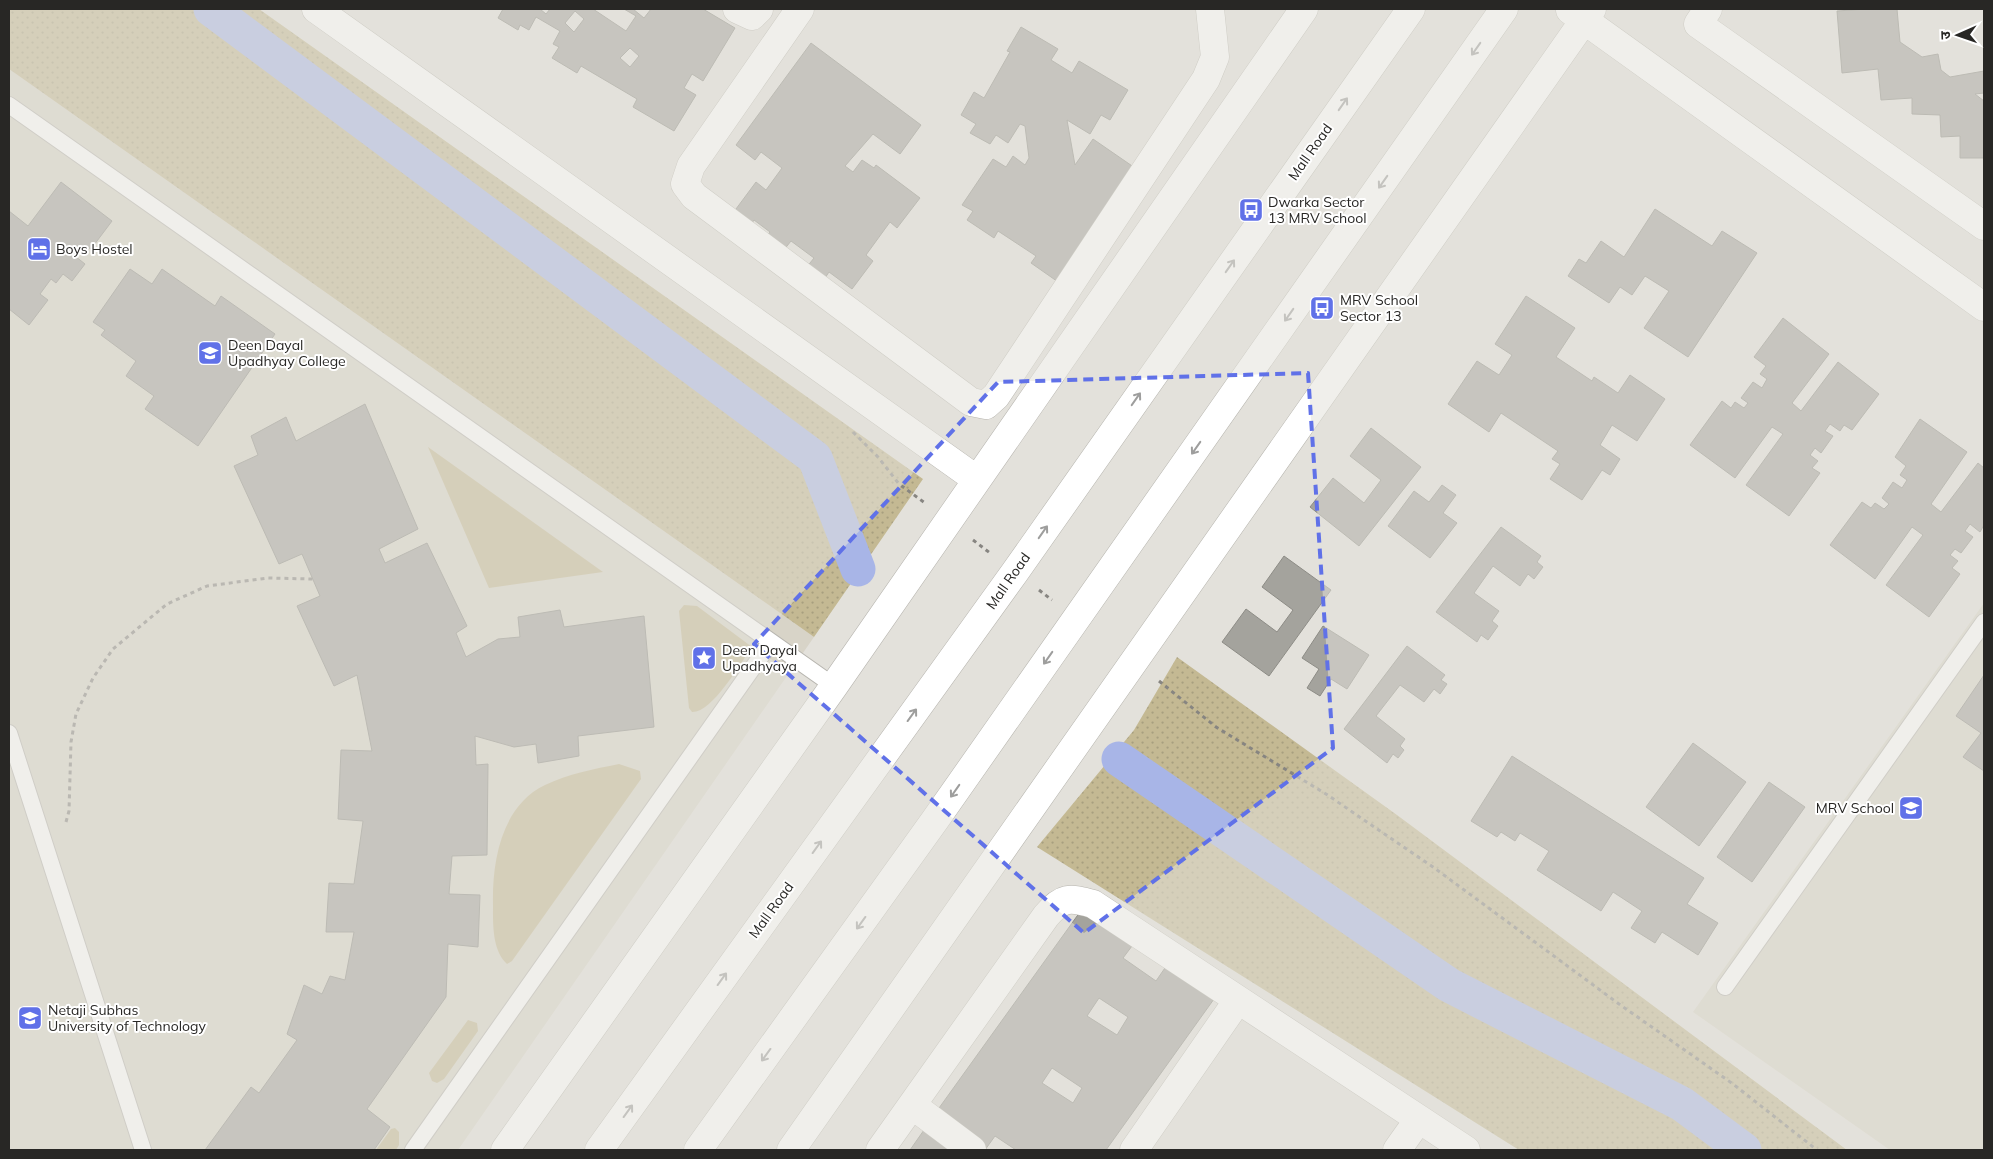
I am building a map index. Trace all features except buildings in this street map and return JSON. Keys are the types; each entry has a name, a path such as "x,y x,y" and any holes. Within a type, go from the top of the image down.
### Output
{"street":[{"path":"316,9 976,479"},
{"path":"737,9 752,16 759,9"},
{"path":"800,9 691,166 685,184 694,196 971,402 986,405 996,396 1206,79 1215,57 1210,9"},
{"path":"505,1150 834,686 1304,9"},
{"name":"Mall Road","path":"599,1150 1015,572 1410,9"},
{"path":"698,1150 929,828 1504,9"},
{"path":"1708,9 1698,24 1984,226"},
{"path":"791,1150 1134,662 1582,12 1984,306"},
{"path":"880,1150 1058,902 1070,899 1092,904 1466,1150"},
{"path":"1134,1150 1238,1000"},
{"path":"912,1106 972,1150"},
{"path":"1398,1150 1419,1119"}],"lane":[{"path":"9,105 834,686"},
{"path":"1725,987 1984,622"},
{"path":"413,1150 771,642"},
{"path":"9,733 143,1150"}],"path":[{"path":"948,521 1076,618"},
{"path":"45,845 65,822 69,810 71,742 76,714 93,678 114,649 167,604 207,586 268,578 313,579"},
{"path":"1134,662 1216,727 1326,794 1433,867 1611,998 1733,1084 1817,1150"}],"highlighted area":[{"path":"1308,373 1333,748 1084,933 754,644 998,382"}],"shaded area":[{"path":"9,9 259,9 923,479 814,637 9,69"},
{"name":"Deen Dayal Upadhyay College","path":"9,69 814,637 458,1150 9,1150"},
{"path":"428,447 603,572 489,588"},
{"name":"MRV School","path":"1984,603 1984,1150 1890,1150 1693,1012"},
{"path":"684,605 697,606 752,647 717,696 708,705 692,712 689,708 679,611"},
{"path":"1177,657 1397,815 1847,1150 1519,1150 1037,847 1134,730"},
{"path":"619,764 640,771 641,779 512,961 507,964 498,952 494,936 493,888 497,854 509,821 530,794 545,785 572,775"},
{"path":"468,1020 477,1023 478,1031 444,1079 437,1083 432,1081 429,1073"},
{"path":"395,1128 399,1132 399,1145 396,1150 376,1150 391,1129"}],"waterway":[{"path":"211,9 815,458 858,569"},
{"path":"1119,759 1449,985 1682,1104 1744,1150"}],"place":[{"name":"Dwarka Sector 13 MRV School","path":"1251,210"},
{"name":"Boys Hostel","path":"39,249"},
{"name":"MRV School Sector 13","path":"1322,308"},
{"name":"Deen Dayal Upadhyay College","path":"210,353"},
{"name":"Deen Dayal Upadhyaya","path":"704,658"},
{"name":"MRV School","path":"1911,808"},
{"name":"Netaji Subhas University of Technology","path":"30,1018"}]}
